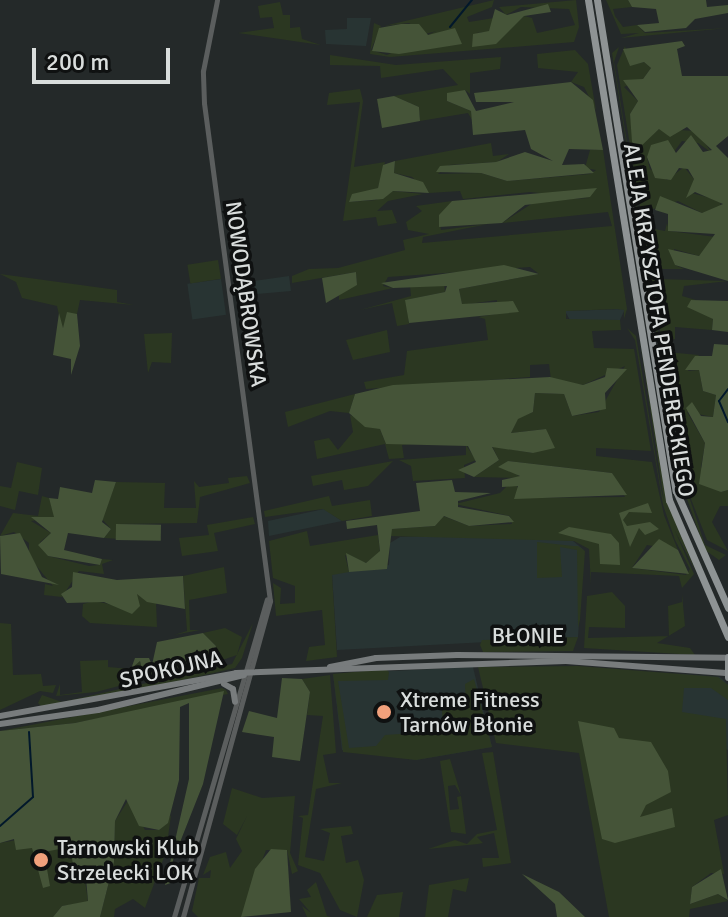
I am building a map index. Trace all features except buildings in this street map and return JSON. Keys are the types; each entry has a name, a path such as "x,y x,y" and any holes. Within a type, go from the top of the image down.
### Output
{"main road":[{"name":"ALEJA KRZYSZTOFA PENDERECKIEGO","path":"588,0 669,500 728,637"},
{"name":"ALEJA KRZYSZTOFA PENDERECKIEGO","path":"597,0 676,491 728,608"},
{"name":"BŁONIE","path":"248,676 446,655 728,658"},
{"path":"727,675 728,658"},
{"name":"BŁONIE","path":"330,667 566,661 727,675"},
{"name":"SPOKOJNA","path":"0,724 248,676"},
{"name":"SPOKOJNA","path":"0,716 248,676"},
{"path":"221,683 232,688 235,702"}],"street":[{"name":"NOWODĄBROWSKA","path":"183,917 269,594 204,103 203,71 217,0"},
{"name":"NOWODĄBROWSKA","path":"174,917 235,702 248,676"}],"shaded area":[{"path":"347,18 371,18 366,46 326,44 325,30 347,29"},
{"path":"289,276 291,291 247,295 241,283"},
{"path":"221,279 226,315 192,319 187,284"},
{"path":"625,309 620,320 590,322 571,322 565,311"},
{"path":"324,509 342,521 269,536 268,521"},
{"path":"479,534 573,541 584,550 578,637 337,650 332,574 389,565 390,543 400,537"},
{"path":"473,667 492,747 416,760 342,750 333,674"},
{"path":"681,674 720,677 728,685 728,750 676,729"}],"green space":[{"path":"494,0 492,7 467,17 469,22 494,18 489,32 476,33 496,41 524,16 532,18 537,33 575,25 569,9 521,7 506,15 499,7 576,0 579,27 574,42 390,57 370,54 374,23 381,26 371,50 387,55 436,31 426,34 409,23 384,26"},
{"path":"606,0 628,0 632,7 613,9 615,16 623,27 637,25 645,33 728,28 621,38 639,33 621,34"},
{"path":"628,0 706,0 707,7 728,5 728,13 695,19 686,28 645,32 637,25 659,23 656,9 632,7"},
{"path":"280,2 283,15 290,15 290,28 300,27 302,39 321,45 238,33 274,28 272,17 260,18 258,6"},
{"path":"548,4 551,12 524,16 496,44 472,47 473,34 489,31 495,9 507,15"},
{"path":"419,24 428,35 455,28 462,44 399,54 372,51 379,28"},
{"path":"682,41 685,46 677,49 682,76 728,76 728,136 716,146 728,158 728,281 675,265 668,249 699,256 715,234 668,231 668,214 655,210 660,196 702,213 723,204 695,192 686,198 694,179 688,169 679,168 671,180 655,178 647,157 651,145 668,140 676,153 691,135 703,152 712,150 687,127 670,137 659,129 638,149 632,142 630,114 638,101 623,80 643,79 651,68 644,62 630,66 623,49"},
{"path":"625,46 630,65 644,62 651,68 643,79 624,87 638,101 630,114 635,149 659,129 697,131 712,153 698,143 682,141 673,153 663,144 647,157 650,169 667,180 684,167 694,179 692,193 721,201 719,211 702,213 678,201 641,213 617,65"},
{"path":"619,47 614,62 680,469 705,545 726,555 719,560 705,550 679,476 612,53"},
{"path":"575,50 588,64 596,110 584,87 571,82 578,72 538,68 537,54"},
{"path":"330,55 396,65 501,57 500,69 470,73 470,94 465,90 447,101 471,111 472,120 468,113 420,121 419,107 394,96 458,85 443,69 381,78 380,66 330,65"},
{"path":"571,82 593,100 603,150 569,149 562,165 584,164 594,173 507,181 481,173 436,172 440,166 496,162 525,152 553,161 531,149 525,130 473,135 471,111 447,101 447,93 465,90 476,111 514,102 476,102 474,93"},
{"path":"360,89 363,101 354,167 385,162 378,188 349,202 376,200 393,191 423,194 388,201 377,211 392,210 397,223 378,226 376,217 343,221 360,102 327,105 329,93"},
{"path":"394,96 419,107 420,121 382,128 377,99"},
{"path":"491,143 493,156 509,154 497,162 449,165 438,174 481,173 507,181 590,174 596,170 585,168 590,150 603,150 627,309 624,319 624,310 617,309 566,311 566,319 620,320 621,330 592,331 594,348 634,349 651,451 596,448 596,456 652,462 664,515 678,550 647,545 632,568 686,575 690,569 675,540 663,505 635,340 627,328 636,336 664,501 639,335 668,504 696,572 675,531 694,574 682,588 679,576 591,572 591,585 589,549 574,541 388,536 392,529 435,526 443,516 469,526 512,524 510,516 455,504 500,493 508,485 516,484 522,498 625,497 612,473 507,461 520,478 474,477 499,460 492,446 532,453 548,448 546,429 511,433 518,418 533,412 535,393 564,394 572,416 599,412 625,366 583,385 551,380 549,364 530,365 530,377 366,389 364,382 404,375 407,351 488,340 485,319 478,317 496,314 497,300 462,305 459,289 539,274 530,267 388,277 383,286 393,288 339,300 339,292 357,285 356,272 292,283 292,276 309,269 338,268 405,250 403,240 429,234 408,230 406,222 422,211 416,206 452,201 439,220 441,230 488,224 423,237 422,243 612,226 608,212 502,223 536,201 590,198 530,192 463,199 460,191 429,193 412,177 394,173 395,161"},
{"path":"395,161 394,173 423,182 429,193 393,191 383,199 349,202 352,194 378,188 383,165"},
{"path":"597,188 590,197 525,205 502,223 439,227 439,215 452,201"},
{"path":"667,223 669,231 716,237 699,256 674,249 675,265 684,269 655,269 655,279 728,281 684,286 682,296 696,300 691,300 713,319 712,330 675,327 675,339 664,342 666,352 699,355 688,371 699,370 703,391 716,395 713,417 687,412 705,443 701,467 721,492 728,490 728,506 720,506 712,522 728,551 707,540 685,484 643,227 665,231"},
{"path":"218,260 221,279 190,284 187,265"},
{"path":"504,265 539,274 459,289 462,304 513,301 519,312 409,323 405,300 445,292 447,286 393,288 381,283"},
{"path":"356,272 357,285 326,303 322,278"},
{"path":"0,274 117,290 117,302 134,305 80,300 77,314 62,328 57,306 22,298 16,282"},
{"path":"444,283 445,292 406,300 409,324 397,326 392,303 360,310 411,296 410,285"},
{"path":"691,300 728,301 728,332 712,330 713,319 687,307"},
{"path":"67,312 77,314 80,346 71,375 71,359 53,355 59,313 63,328"},
{"path":"387,330 390,352 353,360 346,340"},
{"path":"172,333 171,363 152,362 148,373 144,334"},
{"path":"714,344 728,345 728,490 721,492 699,484 705,443 686,408 692,402 701,416 713,417 716,395 703,391 699,370 685,370 695,356 712,356"},
{"path":"607,368 627,369 605,393 606,409 572,416 564,394 535,393 533,412 518,419 511,433 546,429 555,448 533,453 492,447 499,460 474,477 458,470 476,462 468,446 386,444 380,429 365,427 349,413 355,394 393,385 550,377 583,385 605,377"},
{"path":"355,394 349,413 330,411 288,427 285,412"},
{"path":"350,415 380,429 386,444 418,443 402,445 404,458 389,459 385,444 317,459 314,441 329,438 338,450 353,432"},
{"path":"466,445 476,460 464,465 465,478 413,481 411,466 399,460 466,455"},
{"path":"393,461 368,486 344,490 342,480 313,486 311,476"},
{"path":"508,461 612,473 627,495 514,499 518,486 502,487 502,480 520,476 498,467"},
{"path":"17,462 42,468 38,495 19,491 15,510 0,506 0,486 11,488"},
{"path":"247,476 250,483 200,497 197,523 117,524 120,539 104,538 111,529 102,519 116,482 165,483 164,508 196,508 194,481 199,487 229,483 228,478"},
{"path":"95,480 116,482 102,522 111,529 104,538 68,533 64,550 102,559 100,565 48,556 38,545 51,533 31,517 54,517 49,498 58,499 60,487 92,493"},
{"path":"452,480 455,492 491,493 458,501 458,507 509,516 514,522 469,526 444,516 435,526 392,529 387,569 349,572 346,553 366,563 380,551 377,525 347,529 346,521 420,511 416,483"},
{"path":"42,496 49,498 55,517 31,521 51,533 40,542 48,556 89,566 100,565 102,559 113,560 102,564 104,574 79,571 62,597 44,595 45,584 53,586 29,557 29,543 14,532 0,536 13,513 38,516"},
{"path":"329,496 332,506 370,500 372,516 342,521 323,509 265,517 264,511"},
{"path":"648,503 652,513 629,512 623,520 627,526 650,522 659,529 645,535 639,528 630,547 619,513"},
{"path":"253,517 255,524 214,533 218,551 182,556 179,538 209,535 207,525"},
{"path":"116,524 161,525 161,541 116,540"},
{"path":"569,527 611,534 619,543 620,565 600,564 599,544 558,533"},
{"path":"307,531 310,546 378,535 380,552 366,563 345,555 349,572 332,575 337,657 306,661 309,647 325,645 322,610 276,616 273,583 281,588 280,604 295,603 295,586 273,578 269,541"},
{"path":"20,533 42,577 59,585 1,574 0,536"},
{"path":"659,539 678,550 689,574 632,568"},
{"path":"537,542 578,546 585,551 578,628 577,550 560,547 562,577 537,578"},
{"path":"224,567 227,593 189,600 190,630 200,630 174,635 187,631 183,576"},
{"path":"73,572 117,580 183,576 185,609 147,602 137,594 140,606 132,614 104,602 67,603 61,594 72,587"},
{"path":"612,592 625,606 625,628 589,627 588,638 669,636 657,643 690,648 695,655 584,648 587,596"},
{"path":"137,594 156,602 157,627 90,623 82,616 83,604 95,601 135,610"},
{"path":"682,594 685,626 669,636 668,606 682,602"},
{"path":"0,623 11,624 13,675 41,674 43,686 56,685 53,693 40,691 0,710"},
{"path":"253,623 242,658 235,668 162,685 41,706 38,703 42,695 62,702 232,664"},
{"path":"225,628 242,637 237,655 211,664 216,646 203,633"},
{"path":"203,633 216,646 211,664 157,676 143,673 140,661 131,669 135,658 149,658 152,665 157,642"},
{"path":"578,637 573,651 483,652 480,645 482,640"},
{"path":"108,660 108,667 131,669 140,661 143,670 157,676 96,692 56,696 60,684 60,695 82,692 80,661"},
{"path":"578,666 718,677 728,685 728,700 711,688 684,688 682,712 726,719 728,815 714,820 728,895 724,874 711,873 692,887 690,904 718,894 728,901 690,909 689,917 609,917 579,753 496,743 478,667"},
{"path":"386,669 389,672 388,680 338,681 349,748 376,746 385,735 443,731 442,710 466,708 465,684 474,679 492,747 416,760 343,752 333,674"},
{"path":"330,675 336,753 323,755 329,783 342,783 316,789 305,857 324,861 330,833 320,829 351,826 353,834 341,836 346,863 358,860 364,880 357,917 340,910 320,873 298,865 303,818 298,816 308,815 323,716 307,715 310,692 302,679"},
{"path":"282,678 302,679 310,692 300,761 272,757 274,737 242,732 249,711 277,718"},
{"path":"222,688 228,694 75,723 0,731"},
{"path":"224,691 203,784 173,860 176,881 165,885 189,779 189,703 180,707 179,780 168,823 159,830 139,826 126,799 115,821 114,862 100,917 53,917 62,906 88,901 86,878 76,882 70,847 44,852 50,886 43,888 32,848 16,850 14,839 0,843 0,731 75,723"},
{"path":"578,721 614,728 619,738 651,742 668,771 671,792 646,805 640,817 672,808 675,827 615,843 602,839"},
{"path":"493,752 511,863 483,867 482,858 499,858 494,833 477,837 483,843 428,849 455,840 467,844 477,834 497,830 482,753"},
{"path":"450,759 461,795 455,785 448,786 450,810 459,809 457,797 461,796 466,834 451,832 440,761"},
{"path":"232,788 262,798 295,796 290,853 298,871 292,874 287,850 266,850 241,917 198,917 192,911 199,878 210,878 211,870 203,875 210,857 226,852 230,868 242,851 236,839 247,816 237,835 223,824"},
{"path":"129,799 145,830 159,830 171,815 166,852 145,908 133,899 115,909 114,917 100,917 114,862 115,821"},
{"name":"Tarnowski Klub Strzelecki LOK","path":"78,829 88,902 62,906 53,917 0,917 0,843"},
{"path":"271,849 287,850 291,912 241,917 255,869"},
{"path":"721,869 728,900 718,894 690,904 692,887"},
{"path":"522,874 559,892 585,917 557,917 555,904"},
{"path":"469,878 466,892 453,889 448,917 425,917 429,885"},
{"path":"316,882 327,916 331,917 307,917 302,906 311,913 299,899 311,897 307,890"},
{"path":"403,892 399,917 367,917 377,895"}],"waterway":[{"path":"450,27 472,0"},
{"path":"728,389 719,401 728,422"},
{"path":"0,826 33,797 29,732"}],"place":[{"name":"Xtreme Fitness Tarnów Błonie","path":"384,712"},
{"name":"Tarnowski Klub Strzelecki LOK","path":"41,860"}]}
